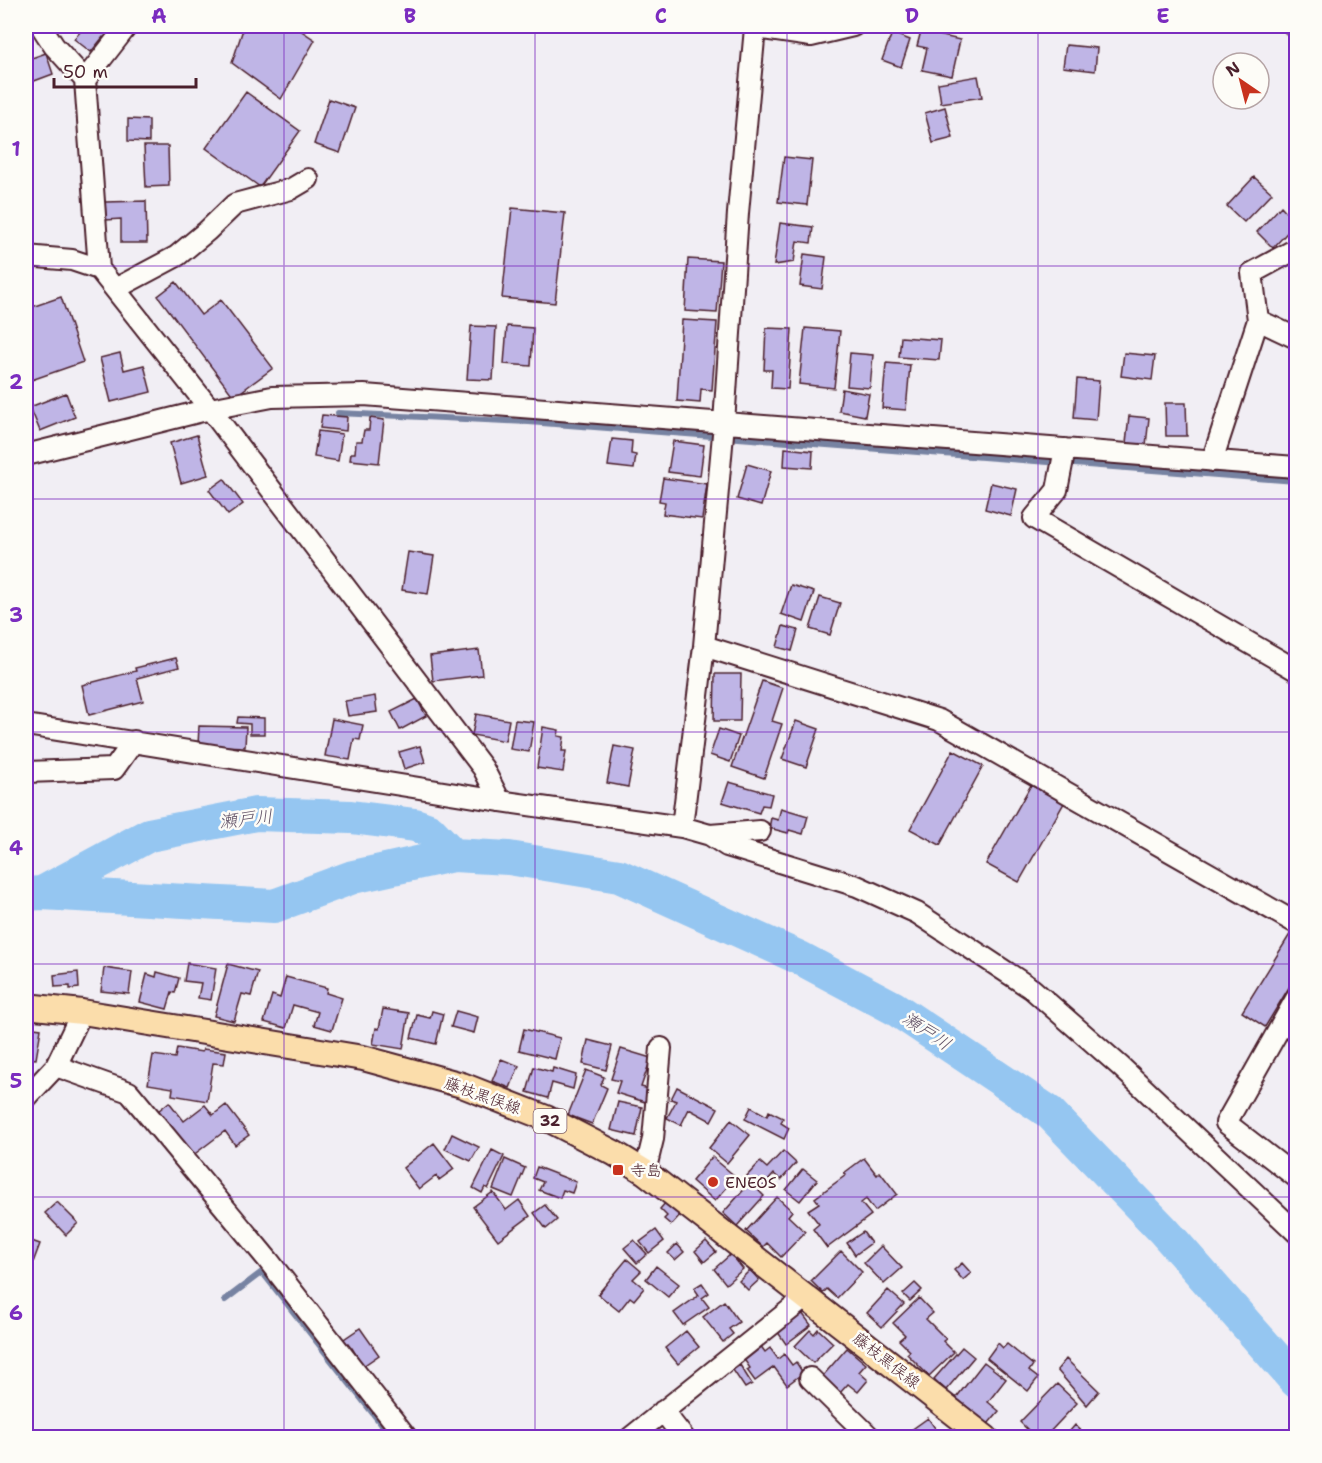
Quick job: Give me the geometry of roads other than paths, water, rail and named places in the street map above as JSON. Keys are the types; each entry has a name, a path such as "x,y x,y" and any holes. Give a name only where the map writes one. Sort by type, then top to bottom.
{"main road":[{"name":"藤枝黒俣線","path":"26,1006 82,1012 363,1058 462,1085 546,1118 614,1153 645,1172 986,1437"}],"street":[{"path":"41,26 54,46 85,80 99,269"},
{"path":"85,80 127,26"},
{"path":"682,827 704,646 724,423 753,27 811,36 843,27"},
{"path":"116,289 177,256 235,204 291,189 308,179"},
{"path":"1212,461 1258,320 1252,273 1296,249"},
{"path":"26,256 72,260 99,269 210,409 483,768 500,801"},
{"path":"1258,320 1296,338"},
{"path":"26,455 210,409 272,397 364,395 1296,467"},
{"path":"1065,449 1057,490 1034,518 1296,670"},
{"path":"704,646 939,720 1296,923"},
{"path":"26,725 500,801 682,827 710,835 727,846 857,886 917,913 1032,989 1120,1066 1296,1232"},
{"path":"26,772 114,769 134,741"},
{"path":"710,835 760,831"},
{"path":"1296,999 1226,1123 1296,1177"},
{"path":"26,1098 56,1066 82,1012"},
{"path":"645,1172 654,1139 662,1048"},
{"path":"56,1066 129,1092 268,1260 407,1437"},
{"path":"630,1437 806,1297"},
{"path":"810,1378 871,1437"},
{"path":"663,1411 684,1437"}],"waterway":[{"path":"338,413 529,422 1296,481"},
{"name":"瀬戸川","path":"42,893 149,835 256,814 351,817 415,825 429,830 453,855"},
{"name":"瀬戸川","path":"26,894 274,906 353,877 453,855 509,858 619,876 800,958 894,1008 1049,1112 1164,1231 1296,1381"},
{"path":"225,1300 262,1272 392,1438"}],"place":[{"name":"寺島","path":"618,1170"},
{"name":"ENEOS","path":"713,1182"}]}
